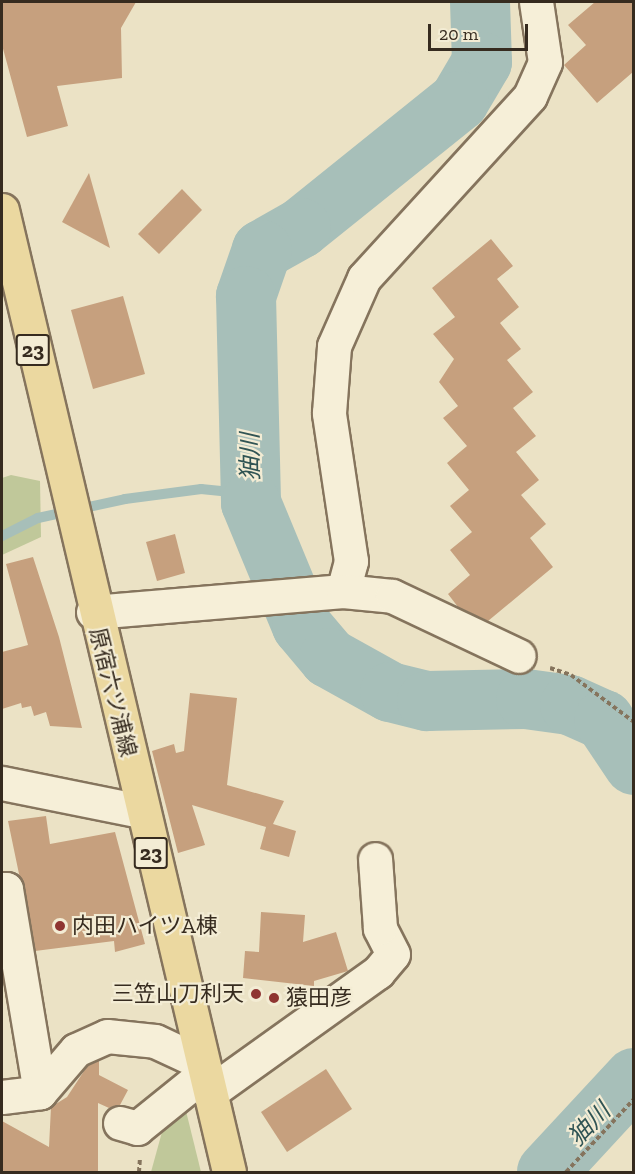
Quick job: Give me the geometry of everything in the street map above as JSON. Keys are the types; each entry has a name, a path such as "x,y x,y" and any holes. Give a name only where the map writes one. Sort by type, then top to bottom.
{"main road":[{"name":"原宿六ツ浦線","path":"2,210 93,612 204,1077 230,1173"}],"street":[{"path":"343,591 351,561 329,413 334,346 364,278 530,96 545,62 536,2"},
{"path":"93,612 204,605 343,591 392,596 519,656"},
{"path":"2,783 141,811"},
{"path":"120,1123 137,1128 204,1077 378,972 393,954 380,928 375,859"},
{"path":"2,889 6,889 39,1092"},
{"path":"2,1097 39,1092 76,1050 107,1036 155,1041 204,1077"}],"path":[{"path":"519,656 572,675 633,722"},
{"path":"566,1173 633,1099"}],"green space":[{"path":"11,475 40,481 41,537 2,555 2,478"},
{"path":"185,1107 201,1172 151,1172 162,1132"}],"building":[{"path":"2,2 136,2 121,28 122,78 57,86 68,126 27,137 2,45"},
{"path":"595,2 633,2 633,72 597,103 564,65 586,45 568,25"},
{"path":"89,173 110,248 62,222"},
{"path":"182,189 202,210 159,254 138,234"},
{"path":"491,239 513,266 497,279 519,307 500,323 521,349 507,360 533,392 513,408 536,436 516,452 539,480 521,495 546,524 530,538 553,567 488,621 458,607 448,594 470,575 450,550 472,532 450,506 469,490 447,463 467,446 443,418 458,406 439,382 454,359 433,334 455,317 432,288"},
{"path":"123,296 145,374 93,389 71,310"},
{"path":"175,534 185,573 157,581 146,542"},
{"path":"33,557 59,637 82,728 50,726 46,712 34,716 31,706 22,708 21,703 2,709 2,652 28,645 6,564"},
{"path":"190,693 237,698 227,785 284,801 273,824 296,831 289,857 260,849 266,827 192,805 205,845 178,853 152,751 174,744 176,753 184,751"},
{"path":"46,816 50,844 115,832 145,944 115,952 114,941 35,951 8,821"},
{"path":"261,912 305,915 303,942 336,932 348,971 314,981 314,986 243,978 245,951 259,952"},
{"path":"99,1060 99,1075 128,1090 120,1105 109,1108 98,1103 98,1173 2,1173 2,1121 49,1147 51,1107 67,1097 88,1065"},
{"path":"326,1069 352,1109 287,1152 261,1112"}],"waterway":[{"name":"㹨川","path":"480,2 482,62 459,101 301,228 262,250 246,296 251,503 302,626 329,658 390,692 427,701 526,699 570,705 604,720 634,765"},
{"path":"2,536 38,518 125,499 201,489 251,494"},
{"name":"㹨川","path":"547,1172 634,1078"}],"place":[{"name":"内田ハイツA棟","path":"60,926"},
{"name":"三笠山刀利天","path":"256,994"},
{"name":"猿田彦","path":"274,998"}]}
